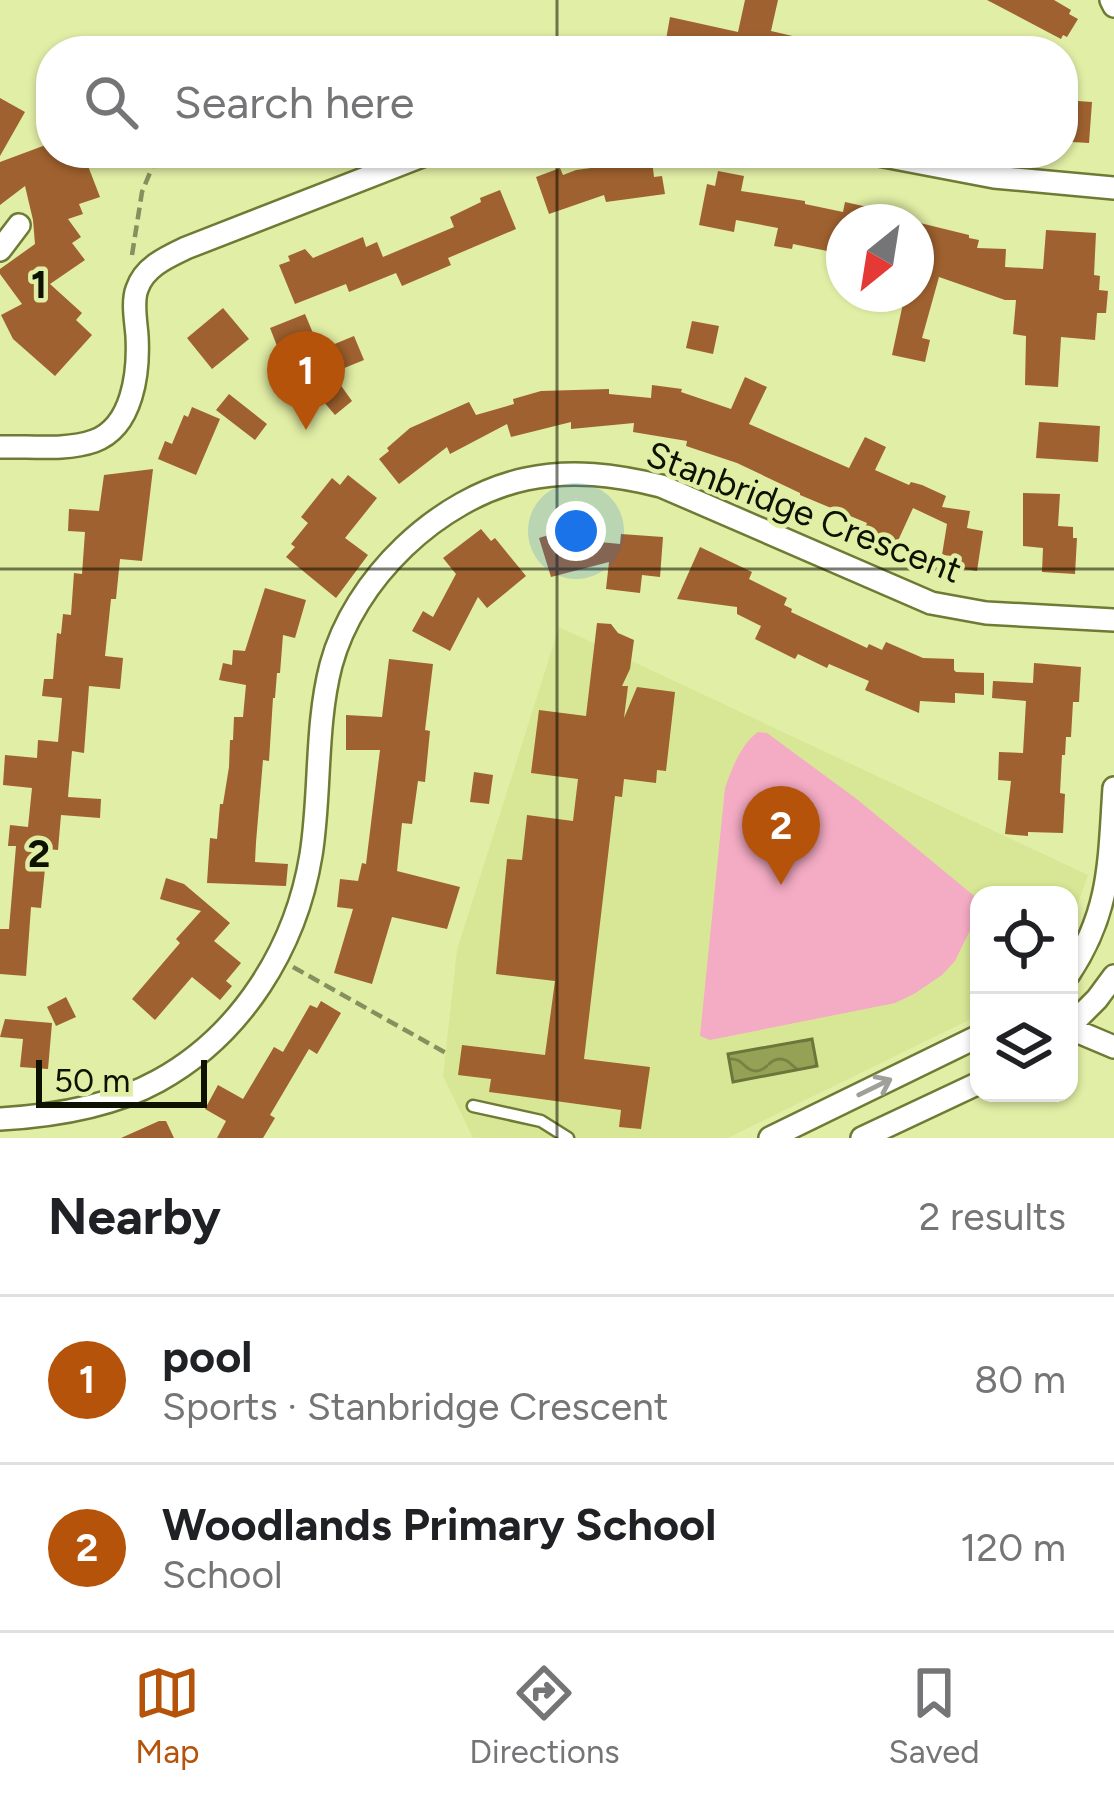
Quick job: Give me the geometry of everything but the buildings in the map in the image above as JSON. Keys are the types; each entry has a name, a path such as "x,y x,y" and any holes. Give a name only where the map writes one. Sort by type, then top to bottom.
{"street":[{"path":"0,447 79,446 116,428 128,406 138,352 136,290 162,260 391,168"},
{"path":"947,168 1114,188"},
{"path":"0,250 20,225"},
{"name":"Stanbridge Crescent","path":"0,1119 73,1110 134,1092 191,1059 232,1023 278,958 304,892 332,664 355,607 409,543 466,502 502,485 556,475 617,475 661,486 931,603 986,613 1114,620"},
{"path":"1078,960 1100,914 1114,788"},
{"path":"1078,1019 1114,976"},
{"path":"1078,1032 1114,1047"},
{"path":"770,1138 970,1040"},
{"path":"862,1138 970,1087"}],"lane":[{"path":"473,1106 541,1121 568,1138"}],"path":[{"path":"136,290 132,245 152,168"},
{"path":"278,958 446,1053"}],"shaded area":[{"path":"559,627 1088,875 1078,903 1078,886 970,886 970,1019 728,1138 473,1138 443,1076 457,950"},
{"path":"767,733 970,893 970,930 942,975 895,1003 710,1040 700,1036 725,788 752,737"}],"water":[{"path":"812,1039 817,1066 733,1082 728,1054"}],"place":[{"name":"pool","path":"306,430"},
{"name":"Woodlands Primary School","path":"781,885"}]}
